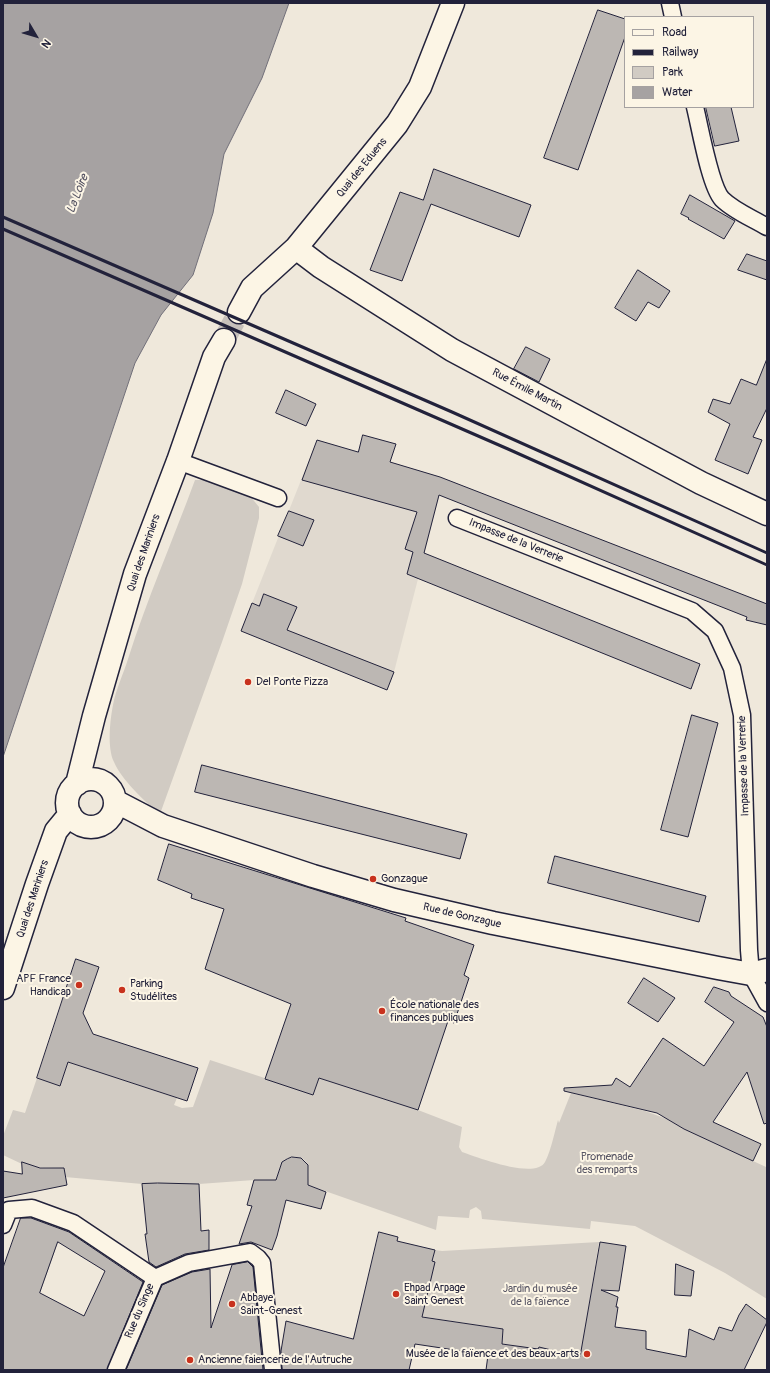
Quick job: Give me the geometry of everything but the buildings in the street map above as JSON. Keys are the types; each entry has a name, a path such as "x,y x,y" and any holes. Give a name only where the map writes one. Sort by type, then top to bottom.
{"street":[{"name":"Quai des Eduens","path":"239,312 252,288 296,248 397,124 420,87 452,3"},
{"path":"670,3 673,16"},
{"path":"695,108 714,184 722,198 738,210 767,227"},
{"name":"Rue Émile Martin","path":"296,248 321,267 452,350 702,483 767,514"},
{"name":"Quai des Mariniers","path":"84,782 84,752 135,574 219,349"},
{"path":"178,461 278,498"},
{"name":"Impasse de la Verrerie","path":"456,518 692,612 715,631 732,668 742,715 749,950 759,972"},
{"path":"99,780 110,788 114,794 112,810 103,824 89,827 82,825 75,821 70,814 68,807 69,794 84,782 99,780"},
{"name":"Rue de Gonzague","path":"112,810 313,876 394,900 500,925 759,972"},
{"name":"Quai des Mariniers","path":"3,988 56,831 70,814"},
{"path":"759,972 767,1003"},
{"path":"3,1226 9,1210 32,1208 73,1223 155,1278"},
{"name":"Rue du Singe","path":"116,1370 155,1278 189,1263 250,1252 262,1263 273,1370"}],"shaded area":[{"path":"317,440 444,478 394,672 387,690 241,631"}],"green space":[{"path":"195,480 206,480 250,496 259,507 259,518 242,584 160,814 134,790 117,769 110,749 111,718 116,693 135,637"},
{"name":"Promenade des remparts","path":"210,1060 313,1094 319,1078 418,1110 462,1127 459,1147 462,1152 505,1166 518,1168 530,1169 539,1167 545,1162 551,1148 558,1120 559,1123 571,1093 645,1111 667,1119 684,1129 766,1167 767,1299 725,1273 635,1226 591,1221 590,1229 482,1219 481,1211 476,1207 470,1210 469,1218 438,1216 436,1230 308,1185 308,1166 304,1160 297,1157 286,1159 283,1162 277,1180 199,1184 142,1184 65,1177 64,1168 37,1167 22,1164 3,1155 3,1136 13,1110 25,1113 37,1078 60,1086 68,1062 177,1098 174,1105 182,1108 193,1107"},
{"name":"Jardin du musée de la faïence","path":"599,1242 580,1361 539,1347 538,1354 513,1345 502,1344 503,1329 419,1316 435,1250 442,1251"}],"water":[{"name":"La Loire","path":"3,3 289,3 262,78 224,154 213,213 193,275 161,315 135,363 3,757"}],"tunnel":[{"path":"224,340 239,312"}],"railway":[{"path":"3,217 452,412 767,553"},
{"path":"3,229 508,449 767,565"}],"place":[{"name":"Del Ponte Pizza","path":"248,682"},
{"name":"Gonzague","path":"373,879"},
{"name":"APF France Handicap","path":"79,985"},
{"name":"Parking Studélites","path":"122,990"},
{"name":"École nationale des finances publiques","path":"382,1011"},
{"name":"Ehpad Arpage Saint Genest","path":"396,1294"},
{"name":"Abbaye Saint-Genest","path":"232,1304"},
{"name":"Musée de la faïence et des beaux-arts","path":"587,1354"},
{"name":"Ancienne faiencerie de l'Autruche","path":"190,1360"}]}
